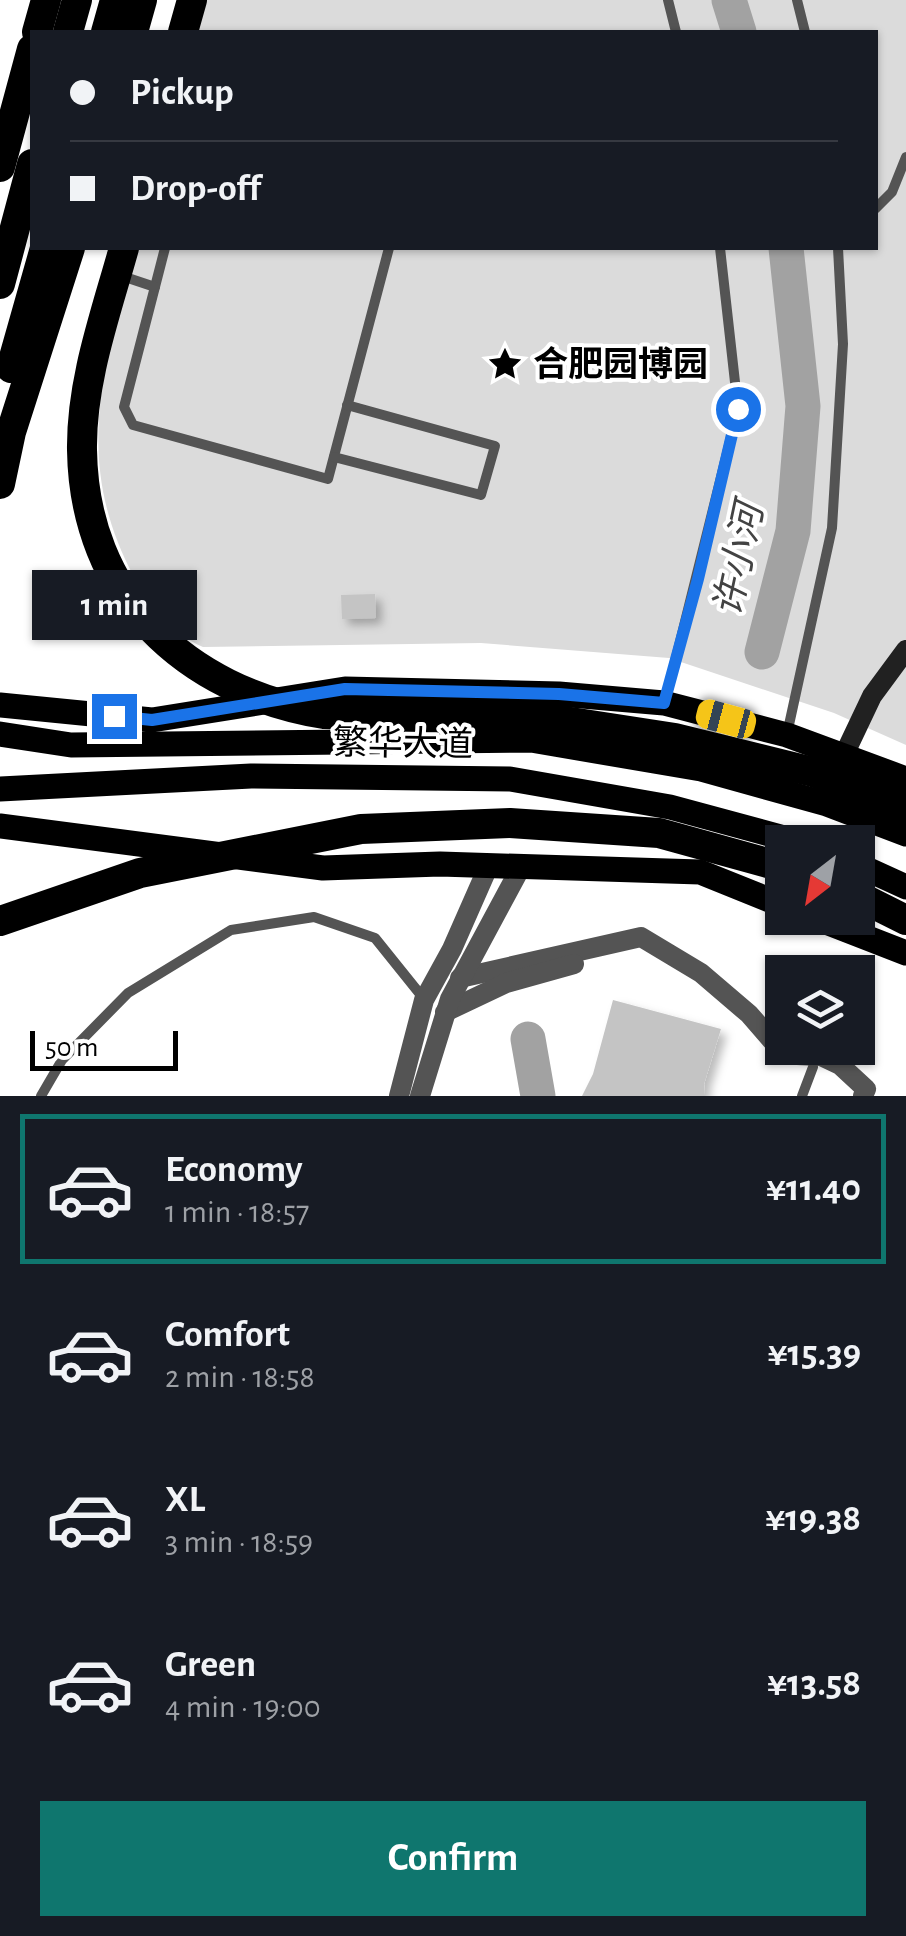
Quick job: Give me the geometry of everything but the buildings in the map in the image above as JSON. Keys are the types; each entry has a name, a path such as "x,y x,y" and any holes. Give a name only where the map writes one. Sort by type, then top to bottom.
{"highway":[{"path":"38,30 46,0"},
{"path":"69,30 77,0"},
{"path":"107,30 116,0"},
{"path":"134,30 142,0"},
{"path":"0,166 30,56"},
{"path":"0,284 30,172"},
{"path":"0,409 44,250"},
{"path":"0,484 11,432 69,250"},
{"path":"120,261 88,380 82,451 91,520 118,585 150,628 189,662 225,683 298,710 558,720 675,738 813,772 906,808"},
{"path":"0,922 140,873 361,829 510,824 659,833 765,863"},
{"path":"875,904 906,920"}],"main road":[{"path":"0,705 152,720 345,689 559,694 664,703 786,735 906,779"},
{"name":"繁华大道","path":"0,734 71,745 531,740 700,770 826,804 906,834"},
{"name":"繁华大道","path":"0,790 251,776 510,779 670,807 765,833"},
{"path":"0,826 323,868 440,864 700,872 765,897"},
{"path":"875,873 906,887"},
{"path":"860,935 906,953"}],"street":[{"path":"844,754 872,696 906,650"},
{"path":"399,1096 424,1000 452,950 489,866"},
{"path":"420,1096 445,1012 521,866"},
{"path":"460,978 641,937 701,973 749,1014 776,1044 797,1055 822,1056 840,1065 866,1089 864,1096"},
{"path":"445,1012 506,983 637,951 663,962 711,996 771,1055 828,1072 852,1091 850,1096"}],"lane":[{"path":"668,0 676,30"},
{"path":"797,0 804,30"},
{"path":"878,205 892,192 906,158"},
{"path":"164,250 124,407 133,425 328,479 388,250"},
{"path":"664,703 738,409 720,250"},
{"path":"786,735 832,528 843,344 838,250"},
{"path":"120,261 155,287"},
{"path":"334,457 481,495 496,446 347,405"},
{"path":"41,1096 62,1060 128,993 230,930 314,917 375,938 424,1000"},
{"path":"802,1096 813,1067"}],"shaded area":[{"name":"合肥园博园","path":"200,0 906,0 906,745 834,713 669,658 481,643 203,647 163,618 134,577 103,493 99,453 104,374 133,250 878,250 878,30 192,30"}],"waterway":[{"name":"许小河","path":"729,0 738,30"},
{"name":"许小河","path":"762,652 793,531 803,406 786,250"},
{"name":"许小河","path":"528,1039 538,1096"}],"place":[{"name":"合肥园博园","path":"505,364"}],"route":[{"path":"114,716 152,720 345,689 559,694 664,703 738,409"}]}
